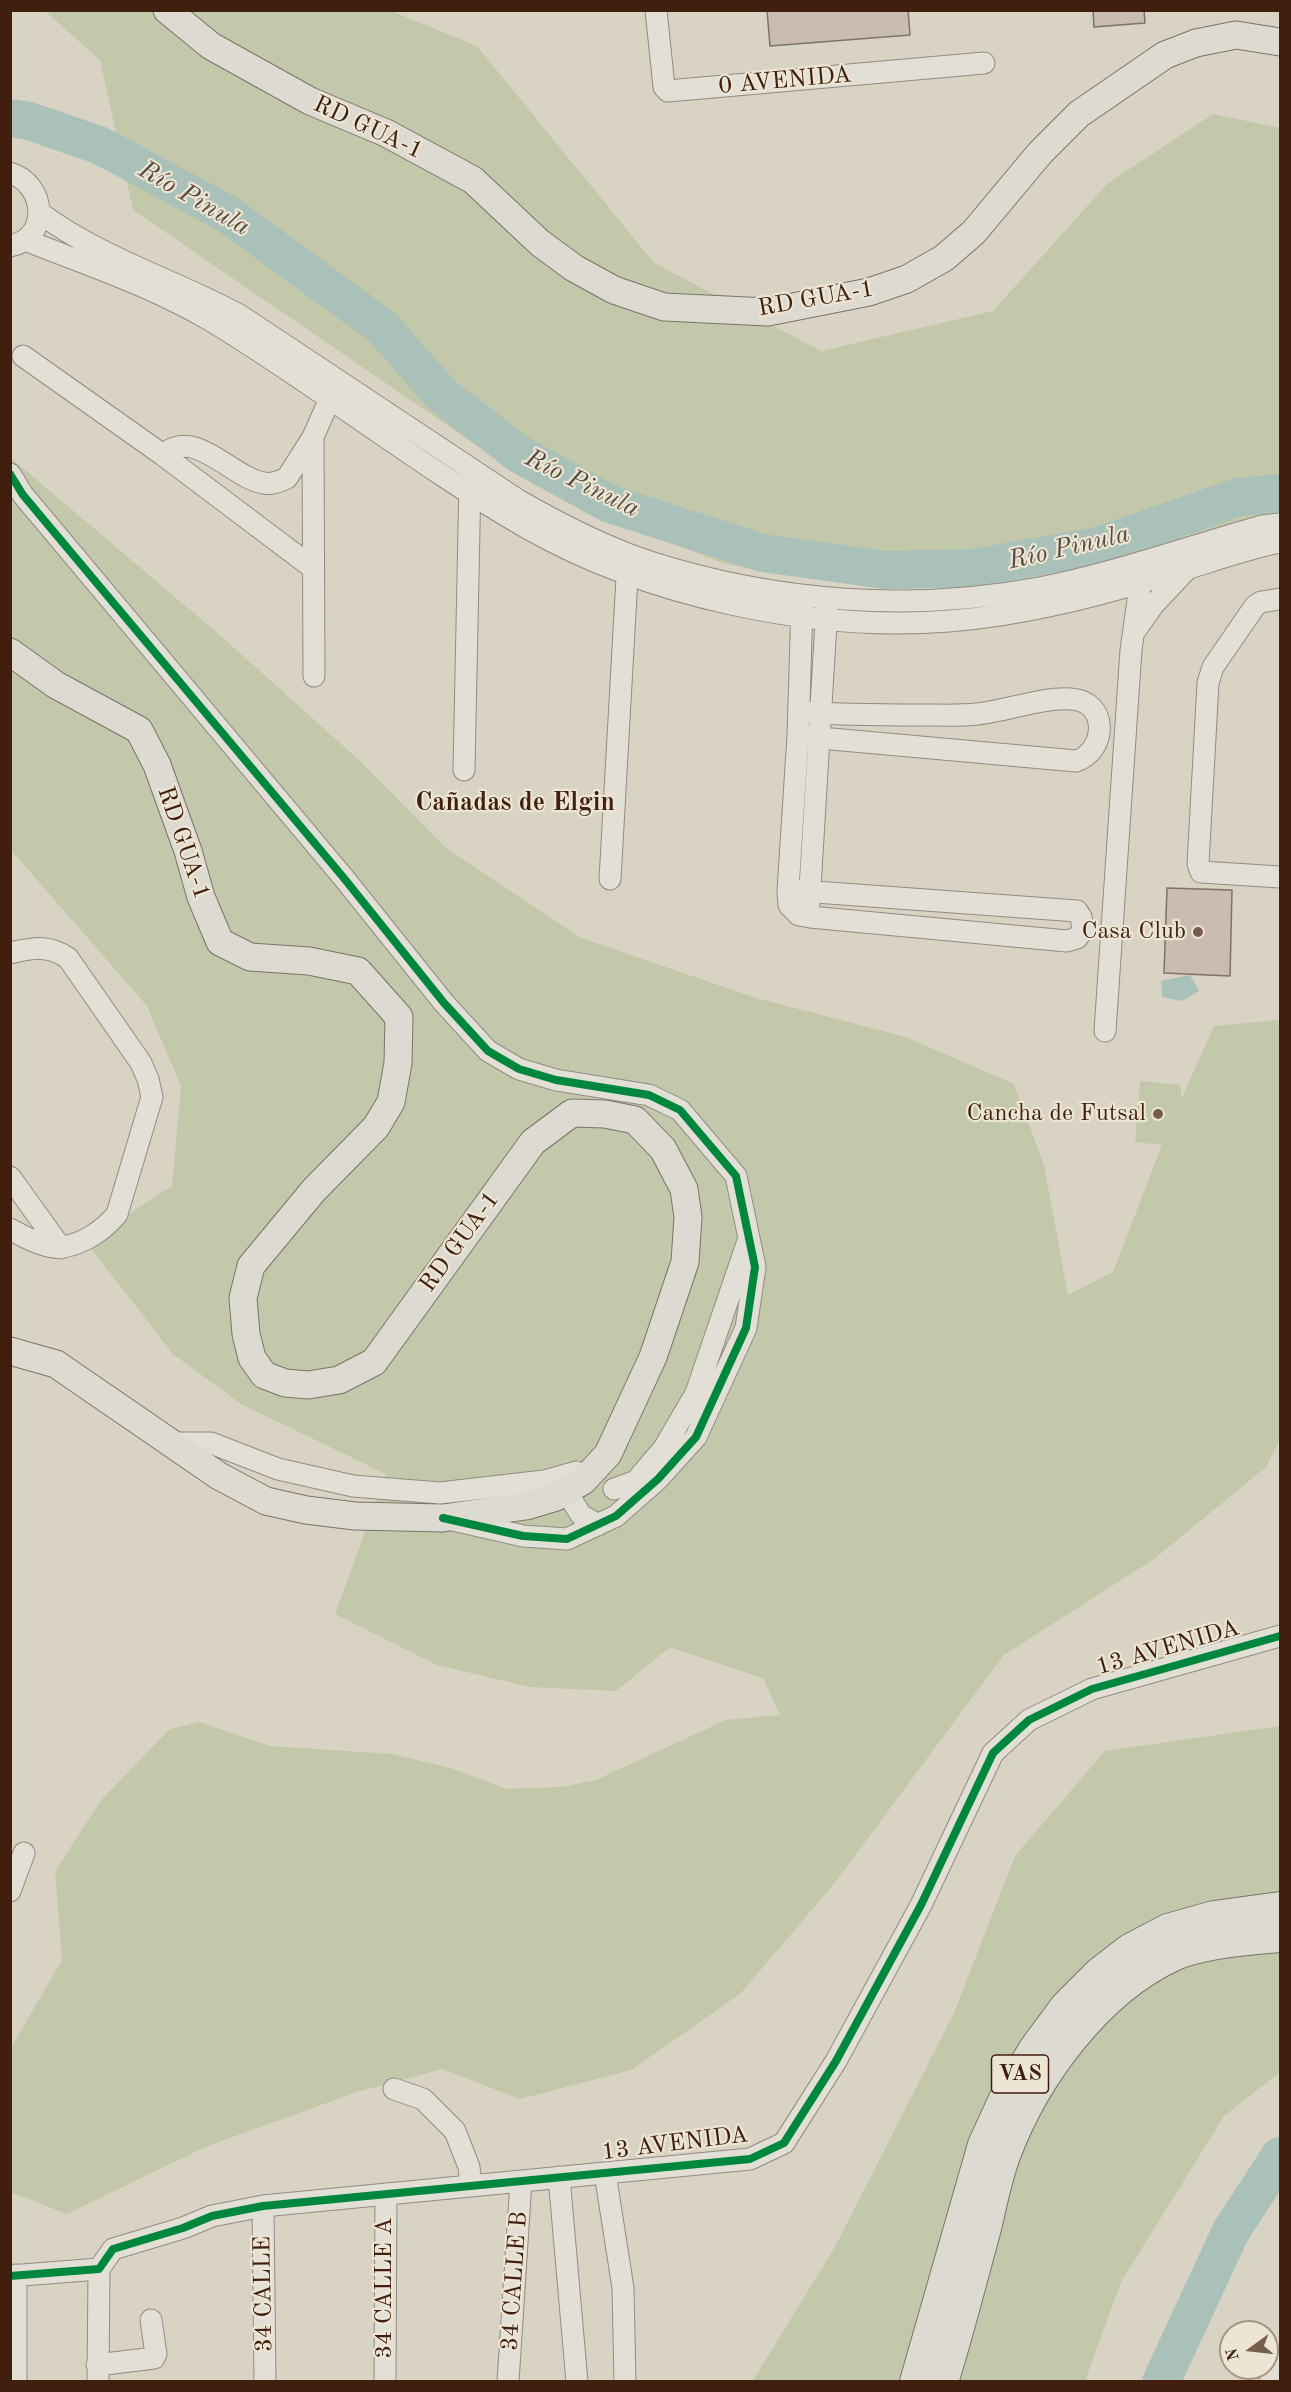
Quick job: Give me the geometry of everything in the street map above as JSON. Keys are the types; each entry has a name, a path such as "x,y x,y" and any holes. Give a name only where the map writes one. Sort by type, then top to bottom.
{"highway":[{"name":"VAS","path":"916,2382 984,2145 1006,2097 1035,2049 1066,2007 1099,1974 1131,1950 1168,1930 1214,1917 1281,1908"},
{"name":"VAS","path":"942,2382 1004,2153 1052,2065 1081,2026 1113,1996 1174,1954 1219,1944 1281,1936"}],"main road":[{"name":"RD GUA-1","path":"167,10 211,46 310,101 386,133 473,180 540,243 574,268 614,290 664,307 768,312 869,292 907,279 944,258 974,232 1040,153 1079,114 1123,81 1165,55 1196,43 1236,35 1281,42"},
{"name":"RD GUA-1","path":"10,652 56,685 139,730 157,765 188,851 201,897 220,942 249,957 309,962 358,971 399,1017 398,1063 391,1102 376,1126 314,1190 251,1266 243,1298 246,1334 252,1358 264,1374 285,1383 308,1384 339,1380 374,1362 532,1142 572,1113 605,1114 635,1120 663,1149 684,1188 688,1217 685,1262 653,1357 608,1454 583,1481 571,1482 526,1506 442,1518 355,1516 306,1510 266,1501 219,1476 56,1364 10,1351"}],"street":[{"name":"0 AVENIDA","path":"656,10 664,87 668,91 984,63"},
{"path":"10,173 30,184 40,202 38,224 18,243 135,284 192,311 334,388 627,563 710,598 802,618 827,609 994,595 1041,587 1262,526 1281,524"},
{"path":"40,213 78,239 202,295 241,316 468,492 553,542 627,563 802,595 827,609 908,622 998,616 1047,608 1281,542"},
{"path":"23,356 163,454 313,568"},
{"path":"163,454 173,446 184,444 209,454 247,477 266,484 287,478 314,437 334,388"},
{"path":"314,437 314,676"},
{"path":"464,770 468,492 472,470"},
{"path":"10,474 23,495 335,868 444,1003 488,1051 519,1069 556,1080 649,1095 680,1110 736,1176 755,1267 746,1328 696,1437 658,1479 616,1516 567,1539 523,1536 442,1518"},
{"path":"1105,1031 1133,634 1144,559"},
{"path":"610,879 627,563"},
{"path":"1133,634 1160,597 1187,569"},
{"path":"802,595 799,712 808,737"},
{"path":"1281,599 1261,602 1255,606 1210,673 1198,864 1201,872 1281,877"},
{"path":"798,890 1077,911 1081,917 1083,930 1077,938 1067,941 799,915 789,905 798,890 808,737 820,713 827,609"},
{"path":"799,712 974,715 1072,699 1089,703 1096,710 1099,723 1094,750 1086,758 1076,761 808,737"},
{"path":"10,953 39,947 59,952 68,958 141,1063 152,1097 117,1214 104,1229 61,1248 26,1239 10,1229"},
{"path":"10,1177 61,1248"},
{"path":"614,1489 636,1481 664,1448 696,1393 750,1238"},
{"path":"171,1443 210,1443 278,1469 353,1486 440,1493 544,1481 571,1482 581,1515 598,1525"},
{"name":"13 AVENIDA","path":"99,2269 114,2248 183,2228 212,2216 263,2206 750,2159 784,2143 836,2061 921,1905 993,1753 1029,1720 1092,1689 1281,1636"},
{"path":"10,1891 24,1853"},
{"path":"393,2089 423,2099 455,2131 469,2167 471,2186"},
{"path":"605,2173 623,2288 625,2382"},
{"path":"559,2177 577,2382"},
{"name":"34 CALLE B","path":"508,2382 521,2181"},
{"name":"34 CALLE A","path":"385,2382 386,2194"},
{"name":"34 CALLE","path":"263,2206 265,2382"},
{"path":"16,2382 13,2276 99,2269 98,2373 154,2358 156,2354 151,2319"},
{"path":"1270,2382 1281,2357"}],"shaded area":[{"path":"45,11 391,11 477,46 654,263 821,351 993,311 1107,184 1213,114 1280,128 1280,524 1223,530 1092,563 908,589 724,564 536,486 133,210 100,60"},
{"path":"11,458 222,637 360,761 445,847 581,938 756,998 906,1037 1014,1084 1044,1165 1068,1295 1113,1272 1162,1145 1135,1142 1140,1081 1181,1085 1181,1100 1214,1026 1280,1020 1280,1439 1266,1467 1154,1559 1004,1655 833,1885 741,1993 631,2070 520,2099 442,2069 357,2092 205,2147 67,2214 11,2192 11,2048 62,1960 55,1871 102,1799 170,1729 200,1722 270,1746 392,1754 454,1769 506,1789 562,1787 596,1780 726,1720 780,1715 763,1678 670,1647 616,1691 530,1687 437,1665 335,1614 386,1474 241,1404 173,1354 86,1242 172,1186 181,1086 147,1006 11,850"},
{"path":"1190,975 1199,991 1182,1001 1162,997 1161,981"},
{"path":"1280,1726 1280,2072 1224,2116 1121,2282 1085,2381 752,2382 835,2247 954,2013 1015,1856 1105,1751"}],"building":[{"path":"767,10 908,10 910,35 770,46"},
{"path":"1093,10 1144,10 1145,23 1094,27"},
{"name":"Casa Club","path":"1167,888 1232,890 1230,976 1164,973"}],"waterway":[{"name":"Río Pinula","path":"10,118 29,121 99,145 226,213 382,327 442,395 519,454 610,504 762,553 885,570 974,568 1098,546 1239,497 1280,493"},
{"path":"1161,2382 1231,2231 1280,2156"}],"cycle path":[{"path":"10,474 23,495 343,877 444,1003 488,1051 519,1069 556,1080 649,1095 680,1110 736,1176 755,1267 746,1328 696,1437 658,1479 616,1516 567,1539 523,1536 443,1518"},
{"path":"10,2276 99,2269 113,2249 183,2228 212,2216 263,2206 750,2159 784,2143 836,2061 921,1905 993,1753 1029,1720 1092,1689 1280,1636"}],"place":[{"name":"Casa Club","path":"1198,932"},
{"name":"Cancha de Futsal","path":"1158,1114"}],"district":[{"name":"Cañadas de Elgin","path":"515,803"}]}
